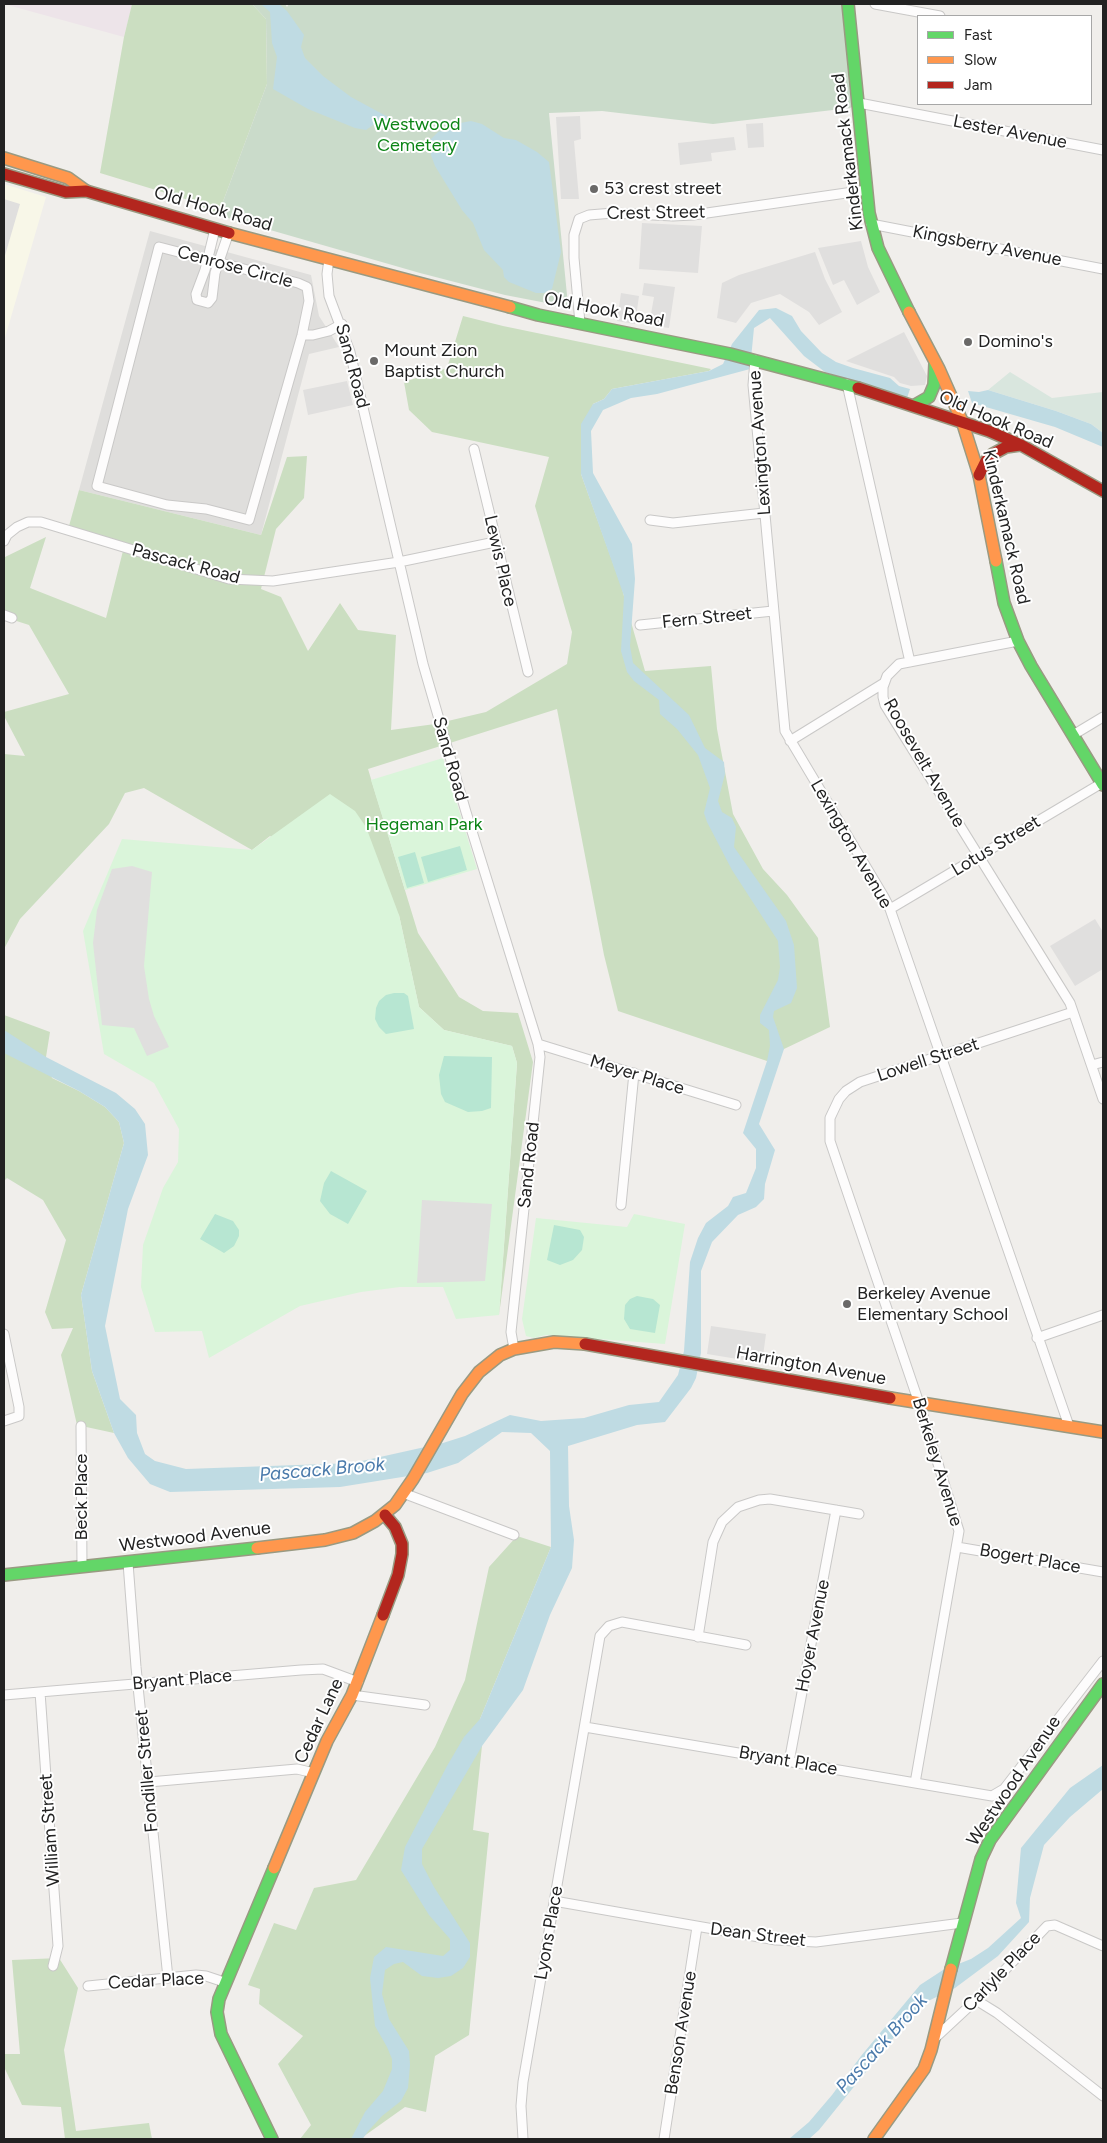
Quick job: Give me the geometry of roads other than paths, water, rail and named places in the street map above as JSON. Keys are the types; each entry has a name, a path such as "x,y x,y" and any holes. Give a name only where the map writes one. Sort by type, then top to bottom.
{"street":[{"name":"Kinderkamack Road","path":"848,4 871,224 885,267 935,360 962,421 979,475 1000,586 1018,641 1031,666 1103,784"},
{"path":"875,4 935,15"},
{"name":"Lester Avenue","path":"859,103 1103,150"},
{"name":"Old Hook Road","path":"4,158 68,178 86,191"},
{"name":"Old Hook Road","path":"4,174 66,192 86,191 215,229 538,315 725,353 847,384 962,421 1021,445 1103,491"},
{"name":"Crest Street","path":"580,323 574,258 576,226 579,219 589,215 613,212 673,216 694,215 867,190"},
{"name":"Kingsberry Avenue","path":"871,224 1103,269"},
{"path":"215,229 208,260 196,294 197,300 208,303 212,298 215,273 229,232"},
{"name":"Cenrose Circle","path":"159,247 218,262 298,283 307,287 309,301 302,335 249,520 206,508 167,505 97,486 159,247"},
{"name":"Sand Road","path":"330,259 327,274 329,296 342,324 350,352 432,698 538,1044 540,1057 511,1332 514,1349"},
{"path":"302,335 313,335 329,331 342,324"},
{"name":"Lexington Avenue","path":"755,360 753,385 783,720 790,741 890,909 1069,1426"},
{"path":"915,405 928,397 934,385 935,360"},
{"path":"847,384 910,662"},
{"path":"979,475 986,461 993,454 1006,446 1021,445"},
{"name":"Lewis Place","path":"474,449 528,672"},
{"path":"650,520 672,523 764,513"},
{"name":"Pascack Road","path":"4,541 7,534 17,527 28,522 41,522 205,572 229,578 273,582 399,562 496,542"},
{"name":"Fern Street","path":"640,625 773,612"},
{"name":"Roosevelt Avenue","path":"1018,641 899,664 892,669 884,683 883,697 885,705 1070,1003 1103,1100"},
{"path":"790,741 884,683"},
{"path":"1073,735 1103,717"},
{"name":"Lotus Street","path":"890,909 1103,784"},
{"name":"Lowell Street","path":"834,1151 829,1129 830,1118 836,1104 846,1091 860,1082 1073,1012"},
{"name":"Meyer Place","path":"538,1044 736,1105"},
{"path":"1092,1066 1103,1062"},
{"path":"621,1205 634,1073"},
{"name":"Berkeley Avenue","path":"834,1151 919,1403 959,1531 915,1783"},
{"path":"1037,1338 1103,1314"},
{"path":"4,1334 19,1407 19,1416 4,1421"},
{"name":"Harrington Avenue","path":"514,1349 535,1344 566,1342 919,1403 1103,1432"},
{"path":"385,1515 403,1493 462,1394 479,1372 500,1355 514,1349"},
{"name":"Beck Place","path":"82,1426 82,1567"},
{"path":"403,1493 514,1535"},
{"path":"698,1637 713,1542 717,1530 729,1515 748,1503 770,1499 859,1514"},
{"name":"Hoyer Avenue","path":"789,1762 836,1510"},
{"name":"Westwood Avenue","path":"4,1575 128,1563 342,1537 385,1515"},
{"name":"Cedar Lane","path":"272,2139 222,2034 218,2012 219,1999 224,1982 327,1741 358,1682 400,1565 402,1544 396,1527 385,1515"},
{"name":"Bogert Place","path":"957,1547 1103,1572"},
{"name":"Fondiller Street","path":"128,1563 138,1684 168,1978"},
{"name":"Lyons Place","path":"523,2139 521,2106 523,2082 600,1636 609,1626 622,1622 746,1645"},
{"name":"Bryant Place","path":"585,1727 992,1796 1004,1790 1103,1661"},
{"name":"Bryant Place","path":"4,1696 323,1669 358,1682"},
{"name":"Westwood Avenue","path":"874,2139 924,2069 934,2039 962,1924 981,1859 990,1840 1103,1684"},
{"name":"William Street","path":"40,1692 58,1946 53,1966"},
{"path":"352,1695 425,1706"},
{"path":"149,1782 297,1769 314,1773"},
{"name":"Dean Street","path":"554,1901 776,1940 816,1942 962,1924"},
{"name":"Carlyle Place","path":"934,2039 976,2000 1046,1926 1055,1925 1103,1946"},
{"name":"Benson Avenue","path":"664,2139 698,1927"},
{"name":"Cedar Place","path":"88,1986 201,1976 224,1982"},
{"path":"976,2000 997,2013 1103,2096"}],"water":[{"path":"261,4 279,4 287,11 304,35 301,47 305,58 323,76 351,97 388,117 385,123 378,126 373,125 366,130 355,128 308,109 273,89 277,57 272,43 270,12"},
{"path":"471,121 482,124 504,138 516,140 537,152 549,162 561,252 552,289 544,293 536,293 509,282 504,277 503,270 484,250 473,223 462,210 435,166 429,141 438,132 455,124"},
{"path":"776,308 792,316 801,331 822,353 836,362 890,378 899,386 910,389 907,398 825,372 804,356 770,318 754,328 750,369 657,394 631,398 603,410 591,431 593,473 632,544 635,579 630,646 633,663 689,715 705,748 724,762 725,774 718,801 722,812 732,818 736,827 734,847 786,921 794,945 797,988 791,1003 774,1011 773,1017 784,1049 759,1124 775,1150 765,1184 764,1199 756,1207 738,1215 712,1242 701,1271 701,1353 696,1378 691,1388 665,1422 637,1425 568,1446 569,1506 574,1540 572,1568 550,1615 523,1690 482,1746 422,1849 422,1864 434,1887 470,1943 470,1957 463,1968 451,1976 438,1978 422,1976 403,1962 394,1964 385,1970 382,1994 389,2019 409,2051 408,2088 401,2101 382,2116 361,2139 351,2139 365,2112 383,2091 392,2069 392,2059 375,2026 370,1978 374,1957 386,1947 443,1956 450,1950 450,1939 429,1915 401,1870 405,1847 447,1766 464,1737 480,1719 551,1547 550,1451 531,1433 502,1432 458,1463 427,1473 340,1487 170,1492 150,1484 128,1458 114,1433 92,1371 81,1295 124,1143 119,1122 105,1107 79,1091 4,1053 4,1030 46,1057 116,1093 135,1109 145,1124 148,1155 128,1209 105,1326 120,1399 136,1415 137,1433 145,1454 155,1461 186,1469 353,1463 443,1443 465,1436 510,1415 541,1421 584,1418 629,1405 659,1402 678,1375 684,1351 690,1262 698,1238 706,1223 728,1206 733,1197 746,1193 756,1168 756,1149 743,1133 767,1061 770,1046 769,1030 760,1023 760,1015 778,980 780,967 778,941 732,870 707,822 704,813 710,788 698,755 677,729 660,714 659,700 634,681 627,672 621,651 624,596 581,474 581,424 593,404 604,399 612,389 709,371 723,364 732,344 759,310"},
{"path":"988,390 1091,424 1103,433 1103,447 1055,427 972,403 968,391 979,392"},
{"name":"Pascack Brook","path":"1103,1765 1103,1789 1070,1817 1044,1845 1030,1898 1029,1922 998,1956 955,1988 920,2005 819,2130 809,2139 789,2139 809,2122 832,2095 861,2056 920,1985 943,1970 971,1959 988,1948 1021,1918 1016,1903 1021,1848 1070,1788"}],"waterway":[{"name":"Pascack Brook","path":"361,2139 366,2132"}],"place":[{"name":"53 crest street","path":"594,189"},
{"name":"Domino's","path":"968,342"},
{"name":"Mount Zion Baptist Church","path":"374,361"},
{"name":"Berkeley Avenue Elementary School","path":"847,1304"}],"park label":[{"name":"Westwood Cemetery","path":"417,135"},
{"name":"Hegeman Park","path":"424,825"}]}
